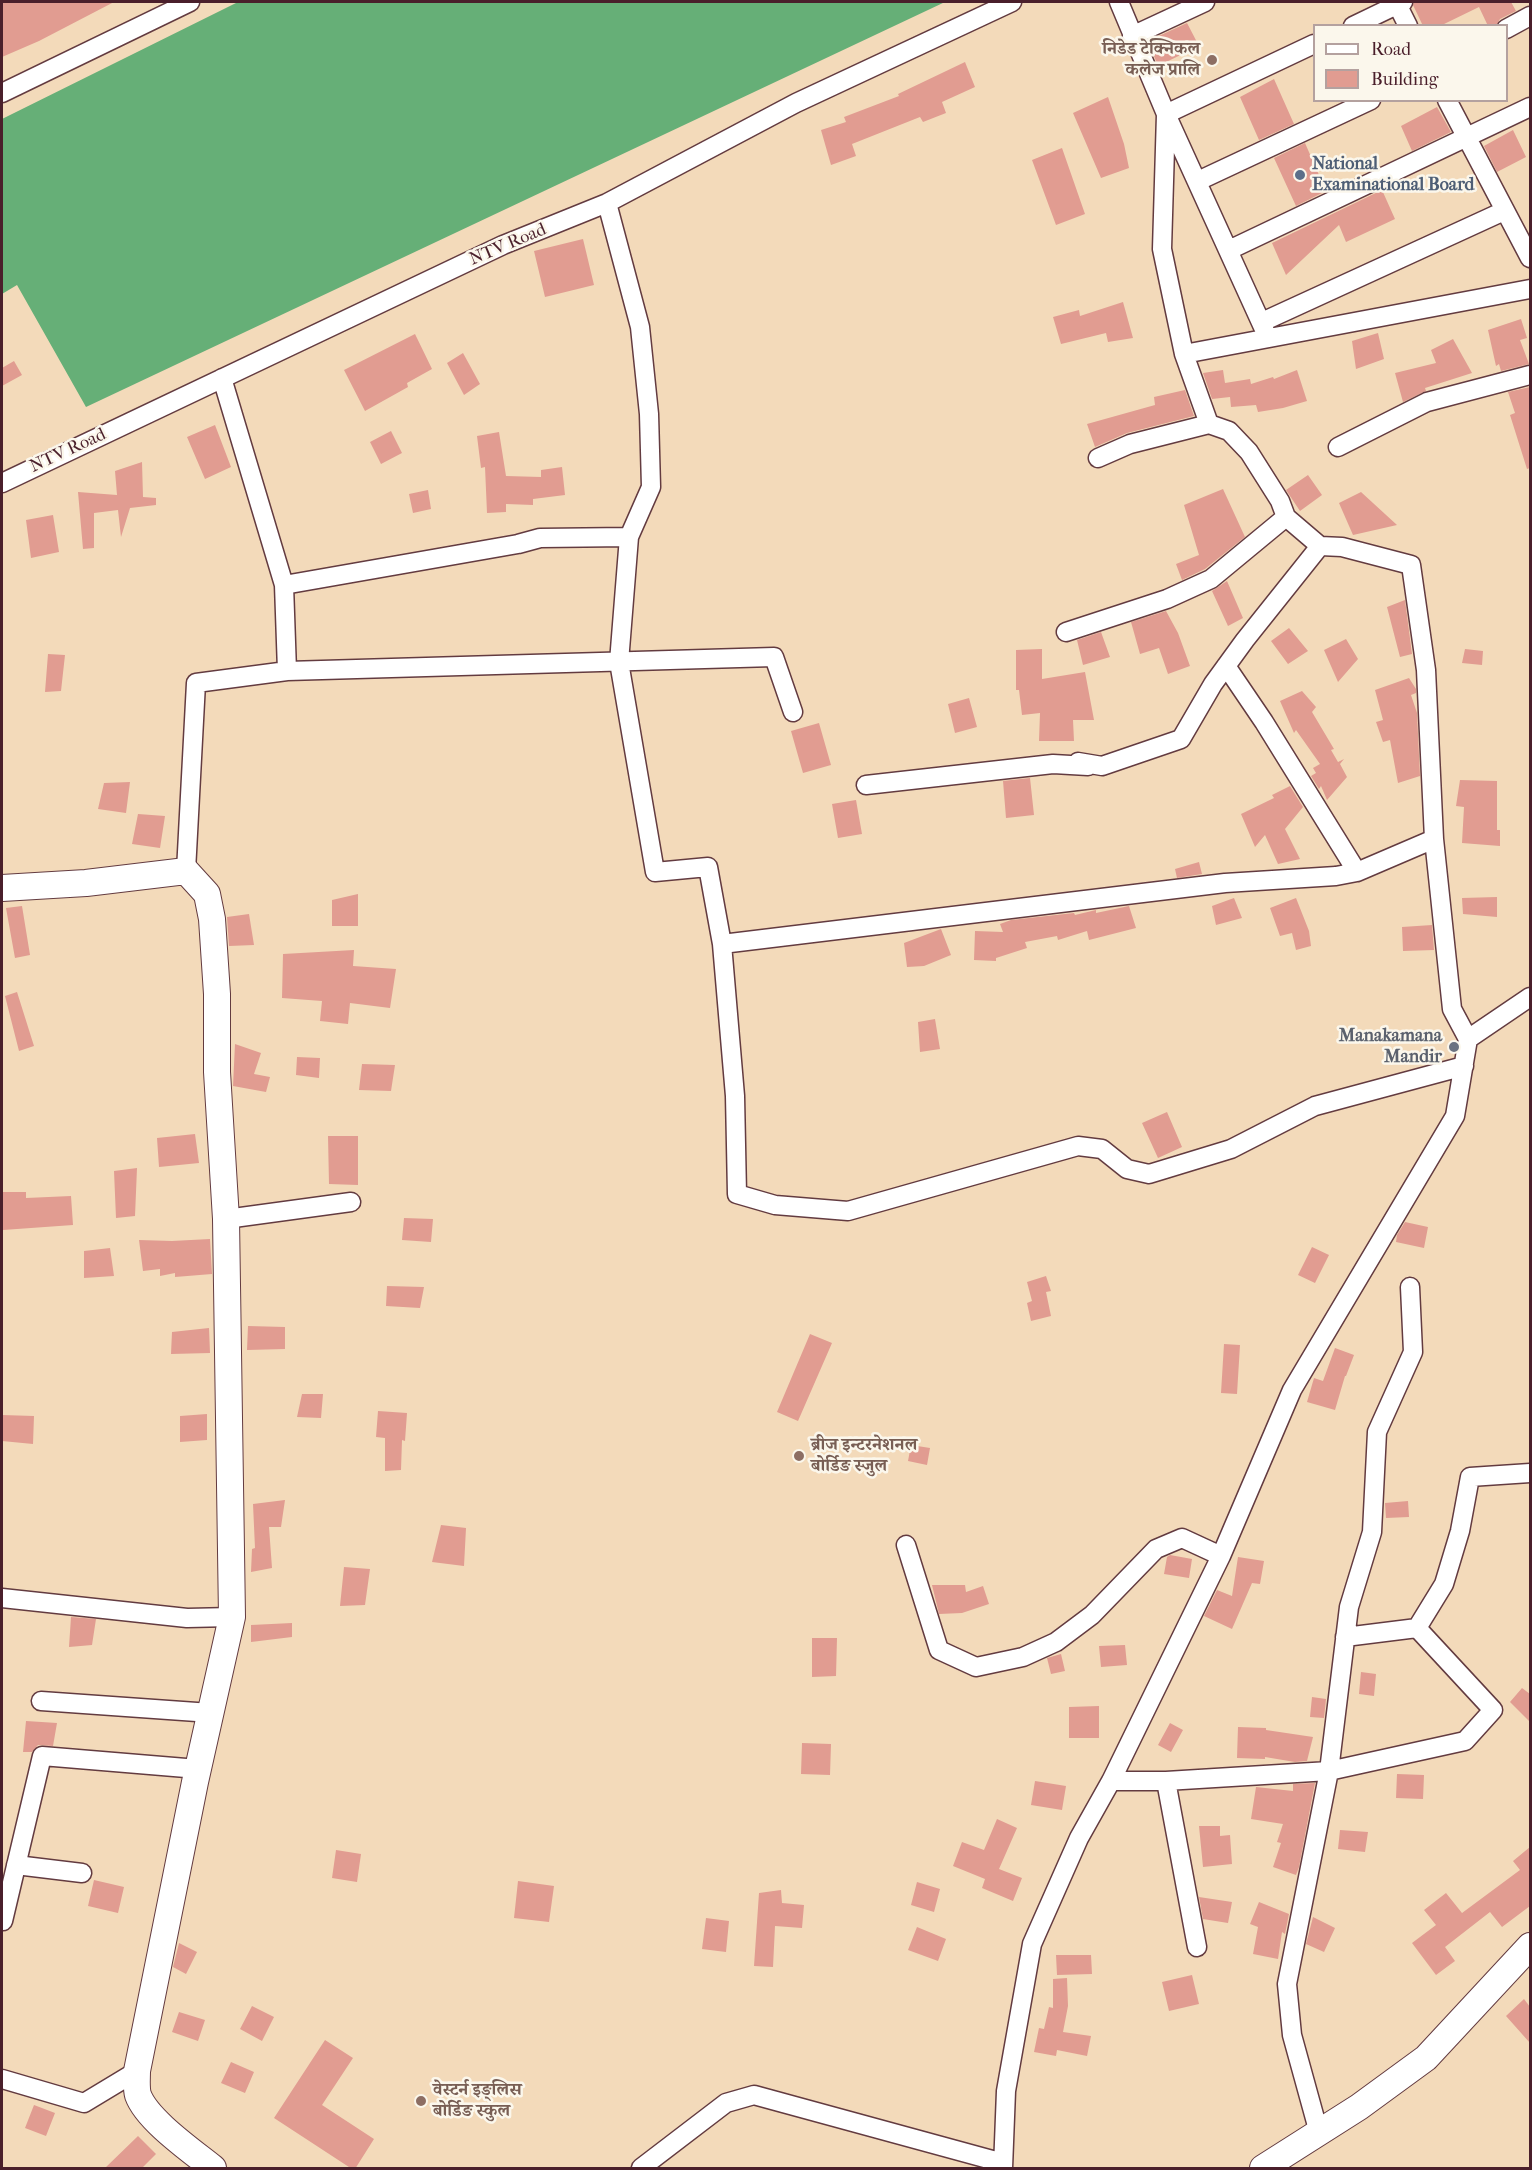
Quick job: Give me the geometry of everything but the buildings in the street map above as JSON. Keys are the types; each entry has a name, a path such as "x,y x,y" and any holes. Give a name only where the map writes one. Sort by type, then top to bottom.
{"street":[{"path":"2,93 190,2"},
{"name":"NTV Road","path":"2,483 503,245 607,203 796,103 1012,2"},
{"path":"1119,2 1166,114 1265,330"},
{"path":"1132,36 1205,2"},
{"path":"1357,24 1399,3 1407,24"},
{"path":"1508,28 1530,16"},
{"path":"1166,114 1313,44"},
{"path":"1198,181 1367,102"},
{"path":"1448,102 1530,258"},
{"path":"1229,250 1530,107"},
{"path":"1166,114 1162,249 1184,354 1209,424"},
{"path":"607,203 640,327 649,414 651,487 629,537 619,662 655,873 708,867 722,944 735,1096 737,1194 775,1205 848,1211 1078,1146 1102,1149 1127,1169 1149,1174 1231,1149 1315,1106 1464,1066"},
{"path":"1265,330 1504,211"},
{"path":"1184,354 1265,330 1530,289"},
{"path":"1338,447 1427,402 1530,375"},
{"path":"222,378 284,585 287,671"},
{"path":"641,2169 726,2103 754,2095 1003,2166 1006,2091 1032,1944 1079,1838 1111,1781 1221,1556 1292,1390 1455,1116 1468,1039 1452,1009 1434,839 1426,670 1411,565 1342,547 1320,546 1286,517 1280,501 1249,452 1229,431 1209,424 1130,444 1098,458"},
{"path":"1066,632 1167,599 1211,579 1286,517"},
{"path":"284,585 518,544 540,538 629,537"},
{"path":"866,785 1053,764 1102,766 1181,739 1213,684 1320,546"},
{"path":"199,2164 146,2109 138,2094 137,2072 198,1769 232,1617 226,1219 217,1072 217,994 212,919 207,894 186,871 196,682 287,671 774,657 793,712"},
{"path":"1226,666 1358,872"},
{"path":"1077,762 1102,766"},
{"path":"722,944 1225,883 1336,876 1358,872 1434,839"},
{"path":"2,888 86,883 186,871"},
{"path":"1468,1039 1530,997"},
{"path":"226,1219 351,1202"},
{"path":"1319,2133 1292,2035 1287,1984 1329,1771 1349,1607 1372,1532 1377,1432 1413,1352 1410,1287"},
{"path":"1417,1628 1444,1584 1460,1531 1470,1477 1530,1473"},
{"path":"906,1545 939,1650 976,1667 1023,1657 1056,1642 1092,1615 1156,1549 1182,1538 1221,1556"},
{"path":"2,1598 187,1618 232,1617"},
{"path":"1111,1781 1166,1781 1329,1771 1465,1741 1492,1710 1417,1628"},
{"path":"1345,1637 1417,1628"},
{"path":"41,1701 210,1713"},
{"path":"3,1922 42,1756 198,1769"},
{"path":"1166,1781 1197,1947"},
{"path":"16,1864 82,1873"},
{"path":"1263,2169 1359,2107 1425,2058 1530,1947"},
{"path":"2,2079 84,2103 137,2072"}],"green space":[{"path":"238,2 945,2 86,407 17,285 2,294 2,119"}],"place":[{"name":"निडेड टेक्निकल कलेज प्रालि","path":"1212,60"},
{"name":"National Examinational Board","path":"1300,175"},
{"name":"Manakamana Mandir","path":"1454,1047"},
{"name":"ब्रीज इन्टरनेशनल बोर्डिङ स्जुल","path":"799,1456"},
{"name":"वेस्टर्न इङ्लिस बोर्डिङ स्कुल","path":"421,2101"}]}
